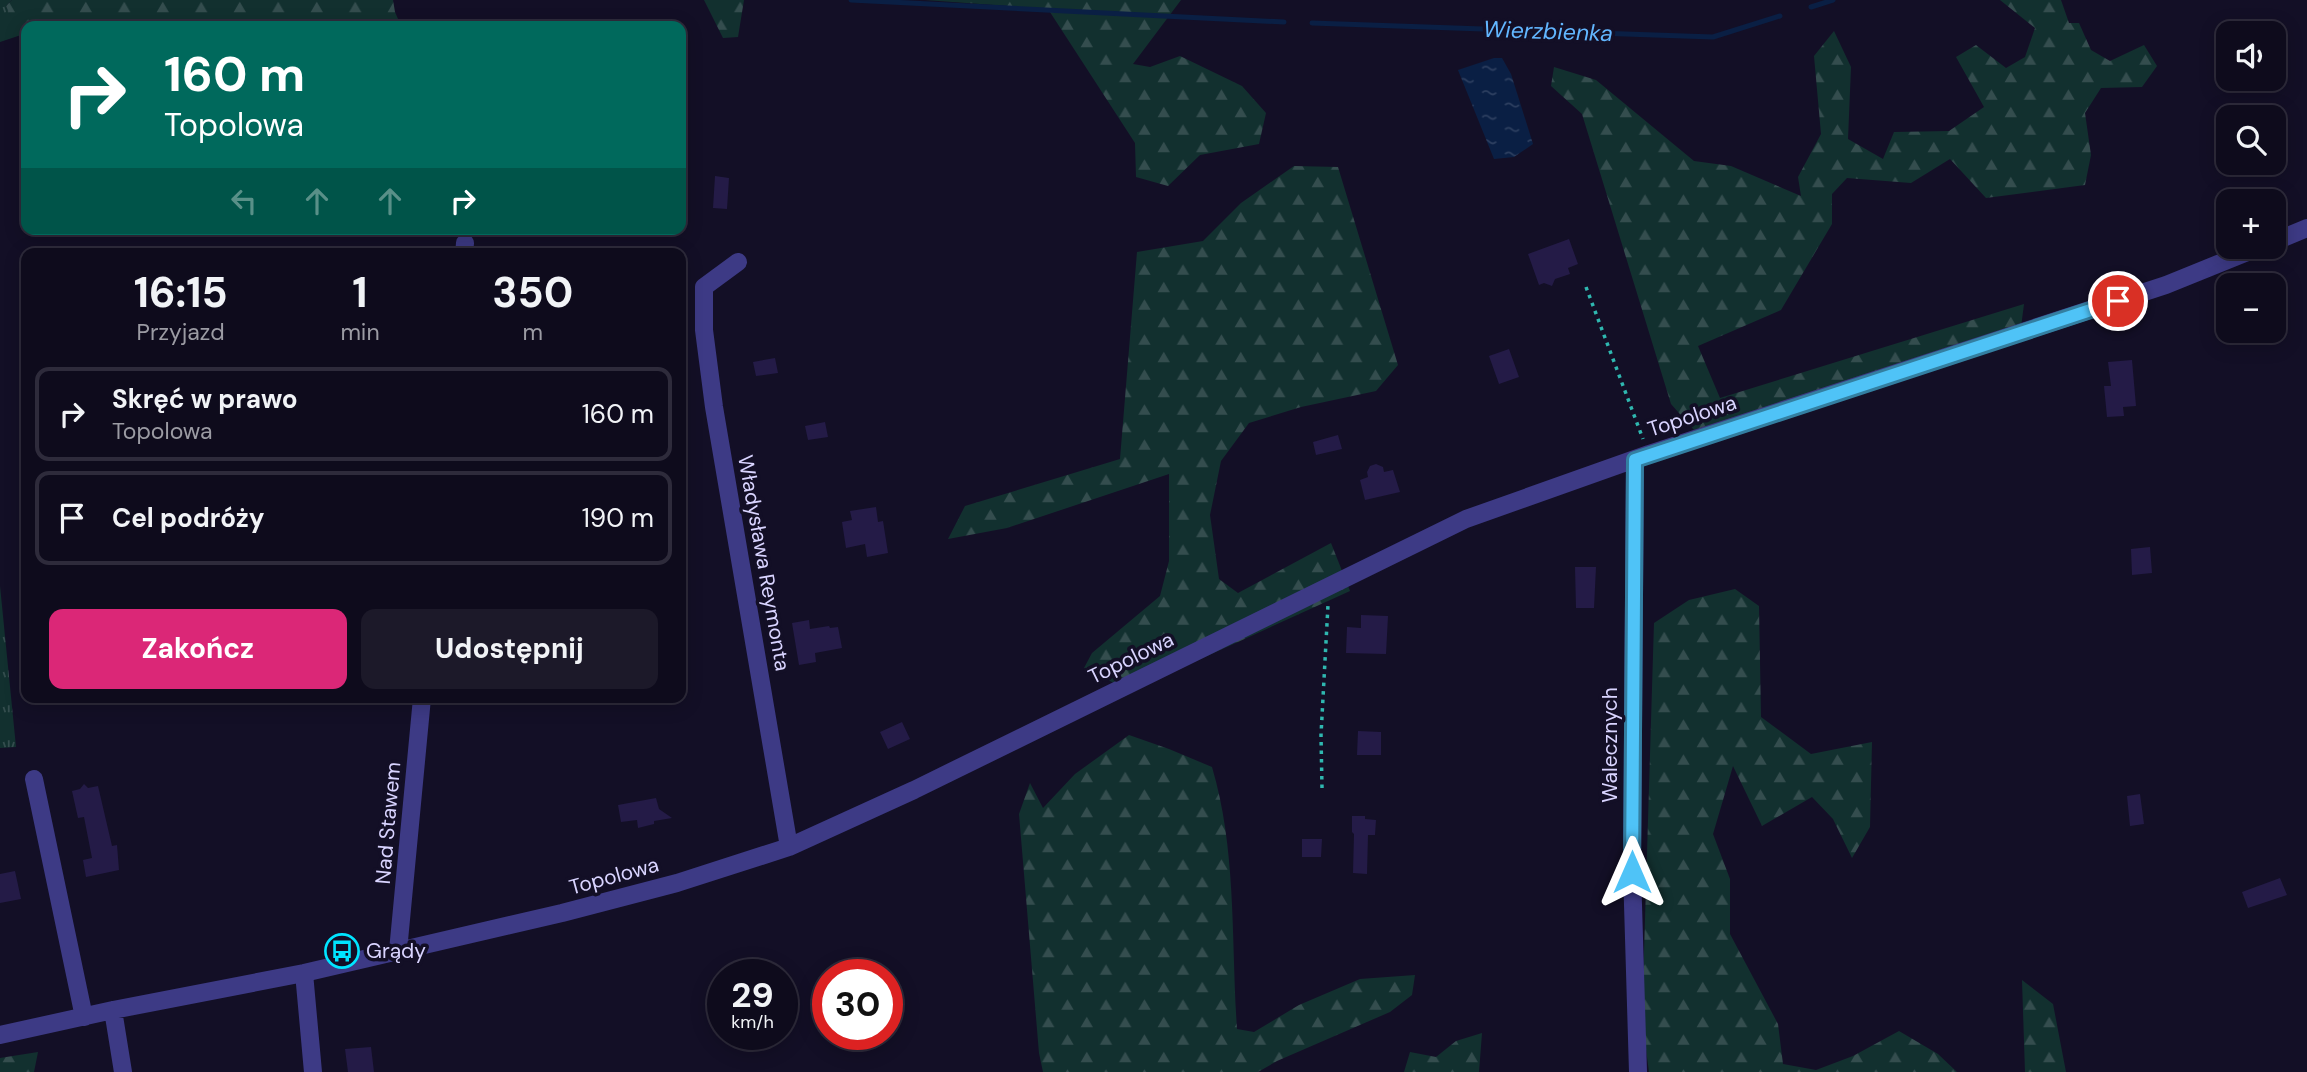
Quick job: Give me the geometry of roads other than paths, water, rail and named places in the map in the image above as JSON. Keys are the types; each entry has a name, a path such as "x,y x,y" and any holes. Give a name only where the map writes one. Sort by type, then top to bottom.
{"street":[{"path":"2286,237 2307,228"},
{"name":"Topolowa","path":"0,1035 304,973 562,913 664,886 789,847 914,790 1466,519 1642,457 2142,293 2229,259"},
{"name":"Władysława Reymonta","path":"738,262 704,287 704,330 714,407 789,847"},
{"name":"Walecznych","path":"1638,1072 1632,872 1642,457"},
{"name":"Nad Stawem","path":"398,951 422,703"},
{"path":"34,779 84,1017"},
{"path":"304,973 313,1072"},
{"path":"113,1010 123,1072"}],"water":[{"path":"1494,58 1502,58 1511,74 1533,144 1514,157 1494,159 1458,70"}],"waterway":[{"name":"Wierzbienka","path":"851,0 1284,22"},
{"name":"Wierzbienka","path":"1811,7 1833,0"},
{"name":"Wierzbienka","path":"1312,23 1713,37 1780,16"}],"place":[{"name":"Grądy","path":"342,951"}]}
